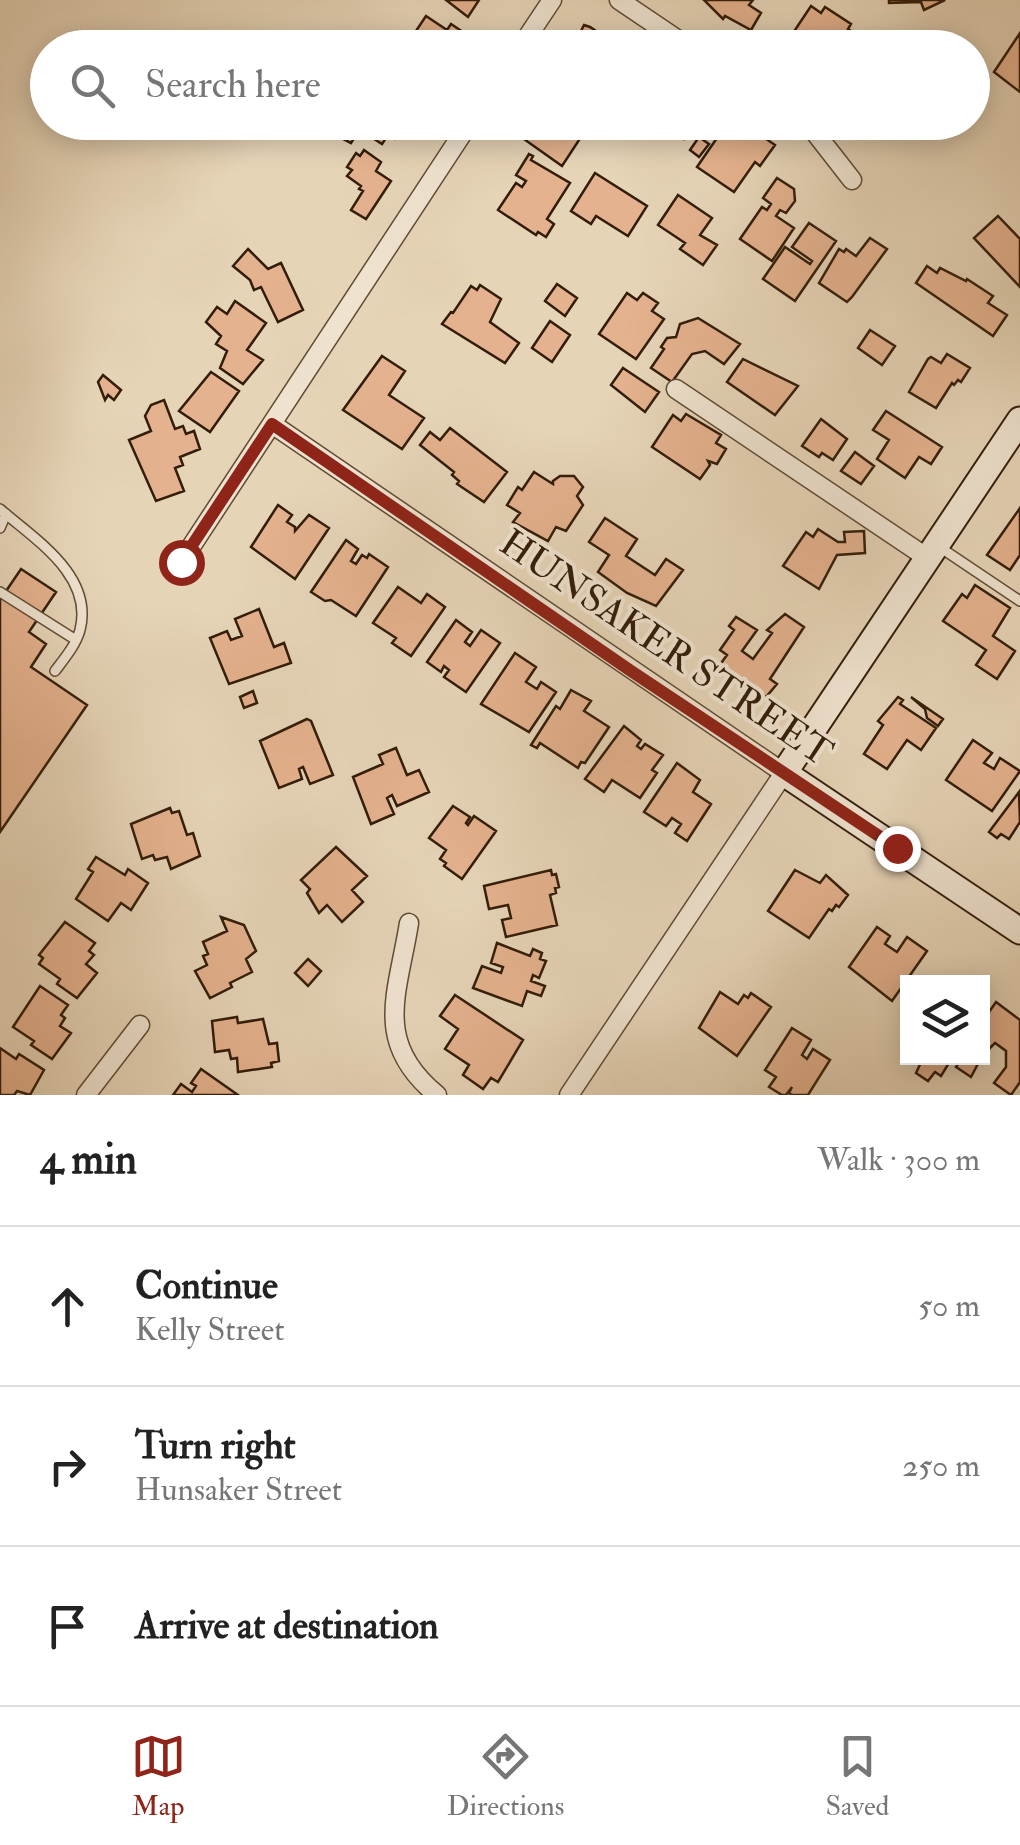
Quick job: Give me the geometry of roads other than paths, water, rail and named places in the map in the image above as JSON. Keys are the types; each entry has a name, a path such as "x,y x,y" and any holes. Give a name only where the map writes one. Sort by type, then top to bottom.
{"main road":[{"path":"784,773 931,551 1012,449 1020,420"},
{"name":"HUNSAKER STREET","path":"784,773 1020,931"}],"street":[{"path":"532,30 552,0"},
{"path":"619,0 663,30"},
{"path":"181,562 458,140"},
{"path":"821,140 852,180"},
{"path":"676,389 931,551"},
{"name":"HUNSAKER STREET","path":"272,424 784,773"},
{"path":"569,1095 784,773"},
{"path":"410,923 392,1004 396,1036 409,1066 437,1095"},
{"path":"86,1095 140,1025"}],"lane":[{"path":"0,528 3,512 57,558 77,589 81,627 55,671"},
{"path":"931,551 1020,601"},
{"path":"0,592 76,640"}]}
